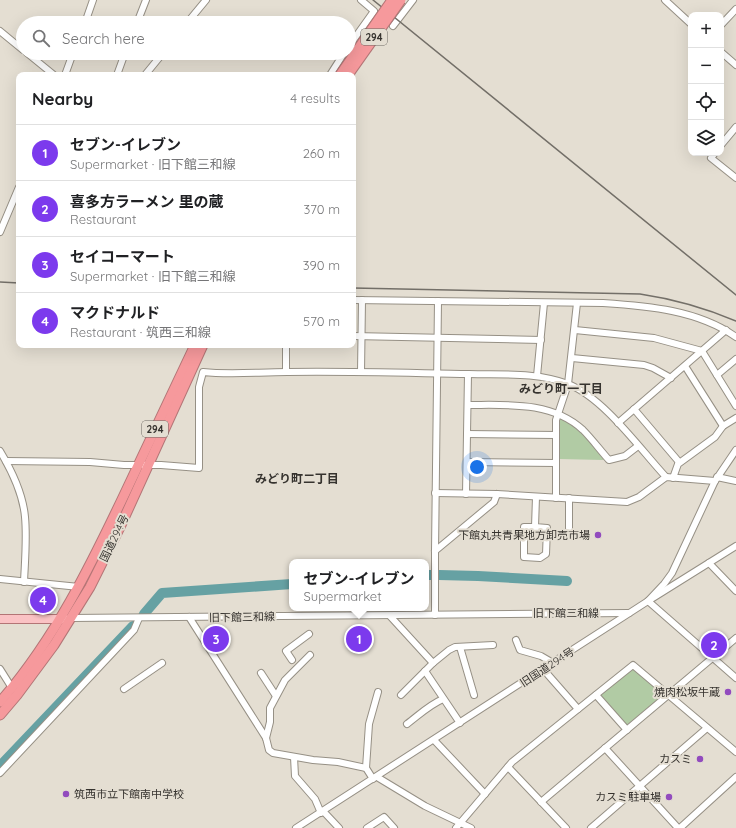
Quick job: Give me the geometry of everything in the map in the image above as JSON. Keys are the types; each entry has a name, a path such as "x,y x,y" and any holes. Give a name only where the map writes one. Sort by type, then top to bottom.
{"highway":[{"name":"294","path":"356,52 392,0"},
{"name":"294","path":"350,72 401,0"},
{"name":"294","path":"342,72 350,60"},
{"name":"国道294号","path":"0,715 37,668 71,618 103,561 194,348"},
{"name":"国道294号","path":"0,702 12,688 61,619 143,465 202,348"}],"main road":[{"path":"0,620 71,618"}],"street":[{"path":"87,16 93,0"},
{"path":"140,16 146,0"},
{"path":"193,16 206,0"},
{"path":"356,36 374,11 361,0"},
{"path":"393,26 413,0"},
{"path":"665,0 688,21"},
{"path":"671,6 676,0"},
{"path":"724,22 736,9"},
{"path":"0,31 16,44"},
{"path":"724,55 736,66"},
{"path":"36,60 50,72"},
{"path":"66,72 71,60"},
{"path":"118,72 122,60"},
{"path":"147,72 157,60"},
{"path":"332,72 340,60"},
{"path":"724,141 736,127"},
{"path":"713,156 711,158 736,178"},
{"path":"0,232 16,194"},
{"path":"356,300 623,305 664,310 705,321 726,330 736,337"},
{"path":"361,372 362,300"},
{"path":"436,615 435,493 436,337 438,301"},
{"path":"537,376 544,303"},
{"path":"556,498 557,414 568,384 577,303"},
{"path":"575,330 654,338 702,351 736,406"},
{"path":"618,423 726,330"},
{"path":"356,336 541,340"},
{"path":"286,348 286,372"},
{"path":"572,358 644,365 653,368 671,378"},
{"path":"717,375 736,359"},
{"path":"685,366 723,426"},
{"path":"6,461 90,462 199,468 200,387 203,372 224,374 286,372 436,373 537,376 568,384 592,398 670,478 736,481"},
{"path":"466,494 468,374"},
{"path":"468,405 507,405 531,407 557,414 569,419 583,430 609,460 624,456 638,446"},
{"path":"634,410 680,462"},
{"path":"435,493 497,494 627,502 639,497 670,478 680,462 715,437 723,426 736,418"},
{"path":"467,434 556,435"},
{"name":"旧国道294号","path":"296,828 648,601 672,573 716,479 736,450"},
{"path":"0,451 13,474 25,517 24,582"},
{"path":"467,462 556,463"},
{"path":"435,551 494,502 497,494"},
{"path":"535,527 536,497"},
{"path":"569,498 569,528"},
{"path":"524,527 535,527 547,528 546,554 540,558 524,557 524,527"},
{"path":"736,546 648,601 736,678"},
{"path":"709,563 736,590"},
{"path":"0,579 79,587"},
{"name":"旧下館三和線","path":"71,618 629,613"},
{"path":"390,616 433,663"},
{"path":"189,617 266,738 269,750 273,753 338,762 366,768 375,778 458,826 471,828"},
{"path":"0,773 134,630 140,618"},
{"path":"292,660 286,651 309,634"},
{"path":"541,802 736,638"},
{"path":"516,640 520,650 541,656 553,663"},
{"path":"401,695 433,663 449,650 460,647 493,645"},
{"path":"460,647 474,695"},
{"path":"266,738 270,722 270,708 276,696 285,680 310,655"},
{"path":"124,689 162,663"},
{"path":"458,826 508,767 633,665 736,752"},
{"path":"0,669 12,688"},
{"path":"543,670 578,709"},
{"path":"425,671 460,723"},
{"path":"261,673 276,696"},
{"path":"366,768 369,724 378,692"},
{"path":"596,695 626,730"},
{"path":"406,724 423,713 431,704 443,699"},
{"path":"591,828 707,728"},
{"path":"434,740 485,794"},
{"path":"605,748 679,828 736,777"},
{"path":"294,757 295,776 315,798 322,812 339,828"},
{"path":"508,767 566,828"},
{"path":"367,828 384,817 394,828"}],"green space":[{"path":"562,418 578,429 604,458 603,460 559,459 559,420"},
{"path":"632,670 635,670 662,692 662,696 627,725 623,724 600,695"}],"waterway":[{"path":"439,575 567,581"},
{"path":"144,614 162,593 289,584"},
{"path":"0,766 133,626"}],"railway":[{"path":"373,0 736,295"},
{"path":"0,282 16,283"},
{"path":"356,288 640,294 689,304 736,321"}],"place":[{"name":"下館丸共青果地方卸売市場","path":"598,535"},
{"name":"マクドナルド","path":"43,600"},
{"name":"セイコーマート","path":"216,639"},
{"name":"セブン-イレブン","path":"359,639"},
{"name":"喜多方ラーメン 里の蔵","path":"714,645"},
{"name":"焼肉松坂牛蔵","path":"728,692"},
{"name":"カスミ","path":"700,759"},
{"name":"筑西市立下館南中学校","path":"66,794"},
{"name":"カスミ駐車場","path":"669,797"}],"district":[{"name":"みどり町一丁目","path":"561,389"},
{"name":"みどり町二丁目","path":"297,479"}]}
